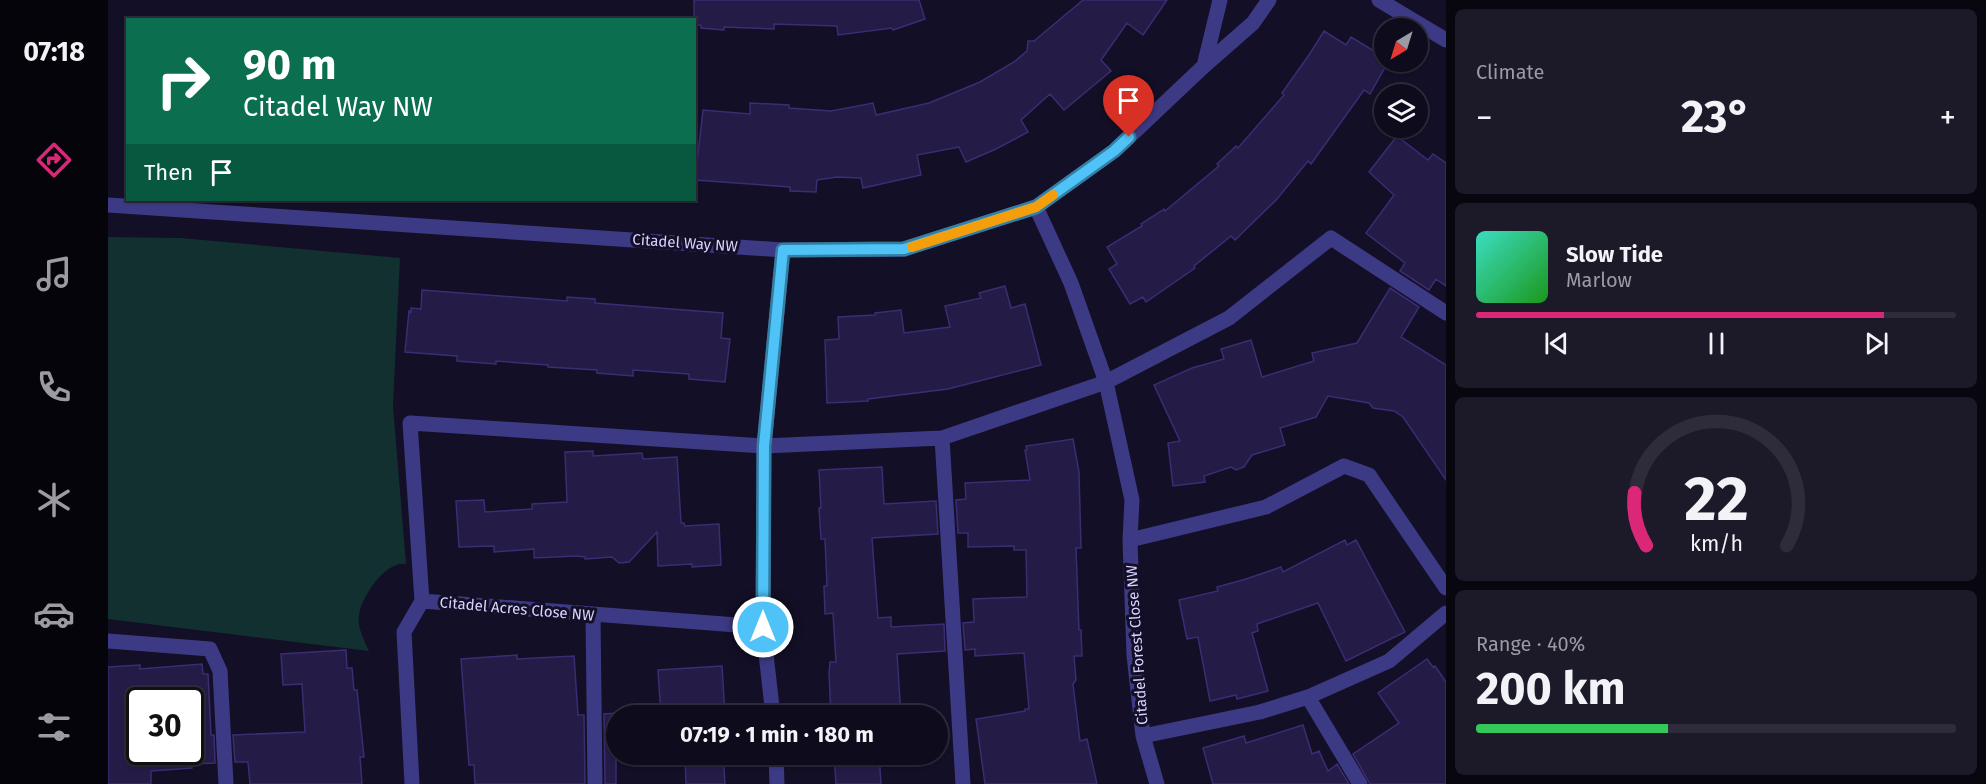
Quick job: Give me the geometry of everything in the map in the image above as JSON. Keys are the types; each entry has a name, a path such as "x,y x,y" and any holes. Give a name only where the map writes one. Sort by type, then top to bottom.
{"street":[{"path":"1204,66 1220,0"},
{"name":"Citadel Way NW","path":"108,205 783,250 904,249 1036,207 1114,151 1253,22 1269,0"},
{"path":"1379,0 1446,40"},
{"name":"Citadel Forest Close NW","path":"1036,207 1071,283 1106,382 1132,500 1130,540 1134,654 1143,736 1157,784"},
{"path":"422,601 410,423 764,446 942,438 1106,382 1229,318 1331,238 1446,313"},
{"path":"772,705 763,627 764,446 783,250"},
{"path":"942,438 963,784"},
{"path":"1130,540 1266,507 1344,466 1368,475 1446,588"},
{"name":"Citadel Acres Close NW","path":"412,784 404,632 422,601 763,627"},
{"path":"1143,736 1260,712 1308,697 1389,661 1446,613"},
{"path":"593,615 595,784"},
{"path":"108,641 210,649 220,671 226,784"},
{"path":"1308,697 1360,784"},
{"path":"776,765 777,784"}],"green space":[{"path":"108,237 181,238 400,258 393,406 406,564 390,568 383,574 370,590 361,607 359,624 369,651 108,619"}],"building":[{"path":"694,0 919,0 925,19 893,30 892,28 838,35 837,26 774,24 774,29 701,28 701,25 696,25 696,18 694,18"},
{"path":"1083,0 1167,0 1143,35 1127,23 1101,60 1111,71 1064,110 1050,94 1021,120 1028,132 966,162 959,147 917,155 921,175 863,188 861,178 837,177 817,180 816,192 790,191 790,187 696,180 703,110 750,114 750,103 789,105 789,108 831,111 873,103 876,115 929,103 980,82 1014,62 1027,51 1028,41 1034,41"},
{"path":"1324,31 1346,45 1351,37 1374,51 1374,72 1382,72 1370,94 1364,90 1311,164 1308,161 1277,199 1235,240 1231,236 1194,266 1195,268 1146,302 1143,297 1130,304 1109,269 1117,264 1107,247 1142,226 1141,224 1164,209 1165,211 1219,166 1217,164 1236,146 1238,148 1284,95 1282,93"},
{"path":"1395,138 1400,138 1428,160 1433,154 1446,163 1446,286 1436,279 1429,290 1400,271 1405,263 1366,233 1394,195 1369,172"},
{"path":"1005,286 1011,308 1025,304 1041,365 948,389 868,399 868,401 827,403 825,340 839,339 838,317 875,315 875,313 901,310 904,333 950,327 945,306 981,298 979,293"},
{"path":"1390,288 1419,307 1401,337 1446,365 1446,480 1403,417 1394,411 1373,408 1369,403 1328,396 1316,417 1280,428 1285,445 1252,455 1244,467 1236,470 1231,467 1204,476 1205,482 1173,486 1168,443 1180,441 1154,385 1192,368 1224,359 1221,349 1251,340 1262,377 1314,361 1312,353 1357,343"},
{"path":"422,290 567,301 567,297 595,299 595,303 723,313 721,338 730,339 725,382 689,379 689,374 633,370 633,376 597,373 597,370 548,367 548,365 457,361 457,356 405,352 409,311 411,312 411,308 421,309"},
{"path":"1073,439 1079,472 1081,548 1076,548 1082,656 1074,656 1076,680 1073,684 1080,741 1087,739 1097,784 985,784 976,719 1029,709 1024,653 975,656 975,649 965,650 963,623 974,622 973,599 1027,597 1026,550 1014,550 1014,546 968,547 968,533 958,533 956,500 966,499 965,483 1030,480 1026,446"},
{"path":"593,451 593,456 642,453 643,459 677,457 681,523 685,526 719,524 721,565 658,566 657,532 629,562 619,563 612,557 534,558 534,549 494,552 494,546 459,547 456,501 484,500 485,512 532,509 532,504 567,502 565,452"},
{"path":"882,467 884,504 936,501 938,534 872,538 878,618 891,617 891,627 944,624 945,651 897,654 900,705 830,705 830,662 836,662 833,613 825,614 824,586 827,586 825,539 821,539 819,470"},
{"path":"1345,540 1347,545 1356,540 1405,632 1346,661 1318,603 1257,624 1258,631 1252,633 1268,691 1237,699 1236,695 1210,701 1198,637 1187,639 1179,600 1218,591 1217,587 1281,567 1283,572"},
{"path":"346,650 347,668 352,668 354,690 357,690 364,757 360,757 362,784 250,784 248,762 235,762 233,735 305,732 302,684 283,685 281,654"},
{"path":"517,655 517,659 574,656 578,715 584,715 585,784 475,784 474,765 469,765 461,659"},
{"path":"1427,659 1446,682 1446,784 1370,784 1353,754 1399,723 1378,693"},
{"path":"202,664 203,674 208,674 215,763 204,763 204,687 126,687 126,765 192,765 192,768 151,771 151,784 108,784 108,667 140,665 140,669"},
{"path":"722,666 724,705 660,705 658,670"},
{"path":"604,714 606,714 606,765 616,765 616,784 605,784"},
{"path":"1303,725 1312,754 1319,751 1328,771 1337,764 1349,784 1213,784 1203,748 1244,736 1246,743"},
{"path":"685,765 724,765 725,784 686,784"},
{"path":"835,765 880,765 881,784 836,784"}],"slow traffic":[{"path":"912,247 1036,207 1053,195"}],"route":[{"path":"763,627 764,446 783,250 904,249 1036,207 1114,151 1129,137"}]}
